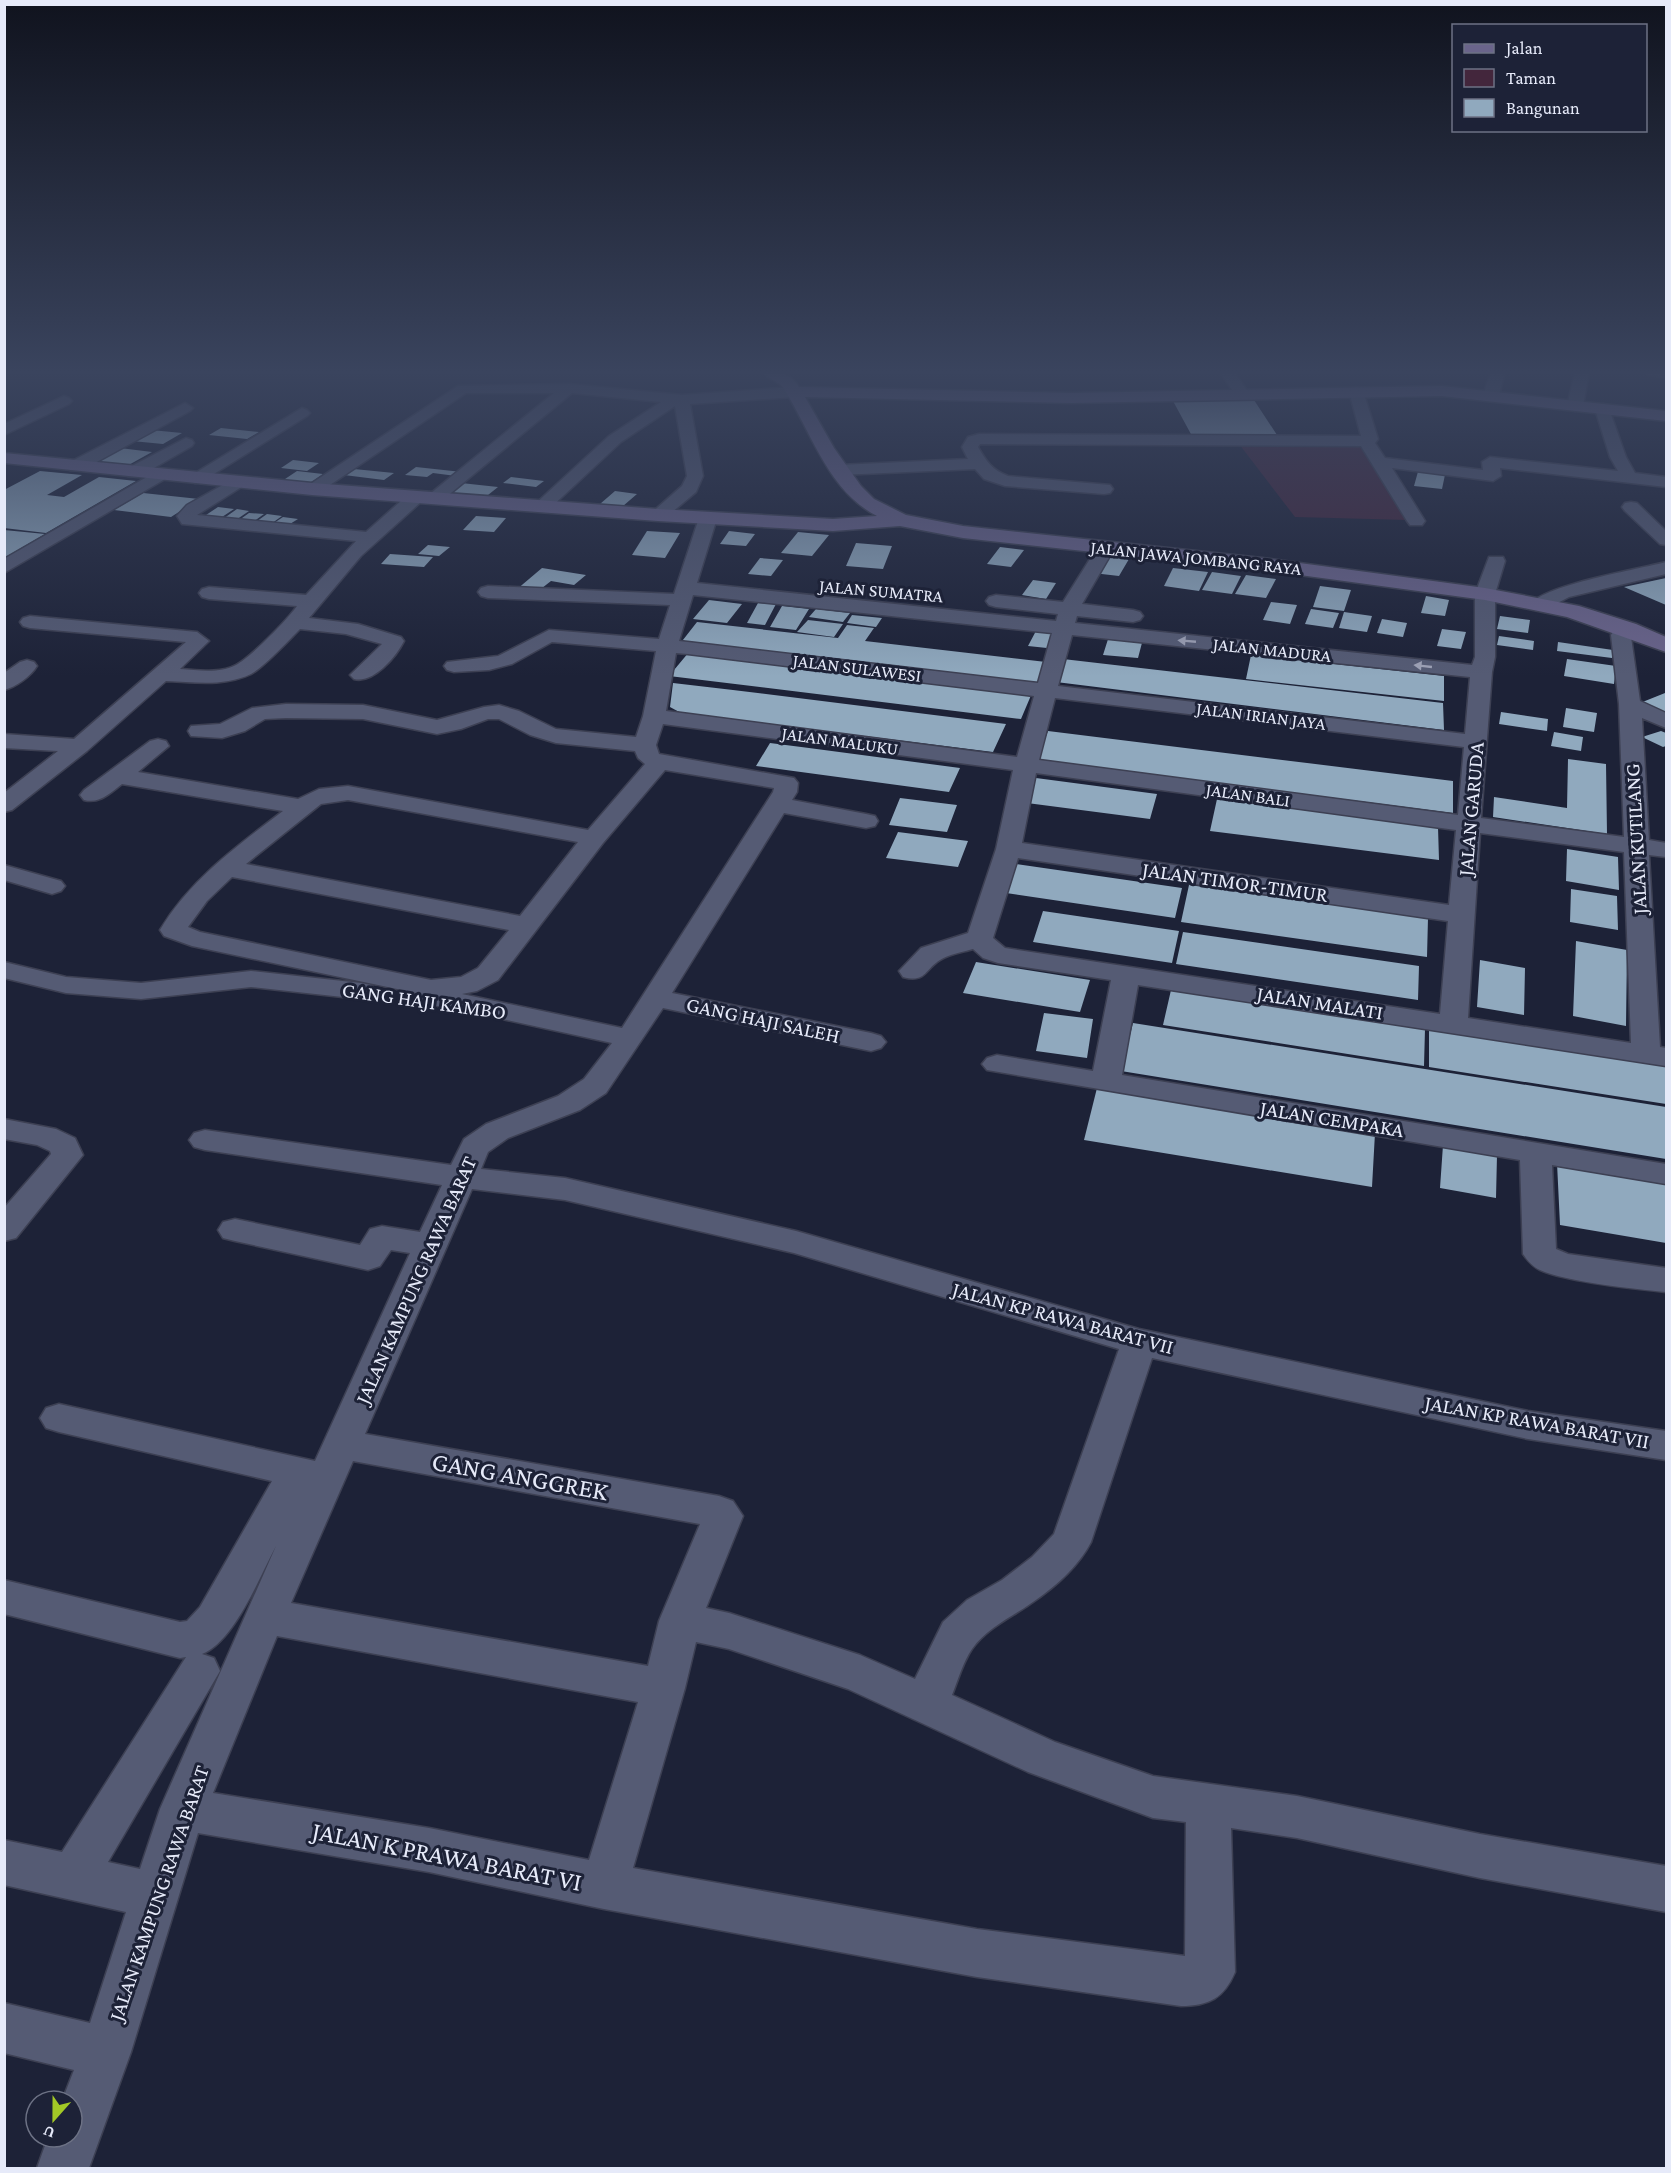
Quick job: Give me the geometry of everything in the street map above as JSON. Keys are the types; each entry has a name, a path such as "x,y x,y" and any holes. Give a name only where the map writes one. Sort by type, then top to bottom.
{"street":[{"path":"146,473 312,489 658,515 834,525 900,520"},
{"path":"195,478 203,473"},
{"path":"312,489 336,473"},
{"path":"163,674 208,677 227,675 245,669 295,623 311,601 359,547 457,473"},
{"path":"542,506 578,473"},
{"path":"658,515 690,488 694,473"},
{"name":"JALAN JAWA JOMBANG RAYA","path":"842,473 867,503 900,520 963,532 1262,564 1485,594 1541,604 1628,629 1666,645"},
{"path":"988,473 1005,481 1104,489"},
{"path":"1387,473 1416,521"},
{"path":"1472,473 1493,476 1493,473"},
{"path":"1596,473 1666,482"},
{"path":"1627,473 1629,477"},
{"path":"4,567 159,475"},
{"path":"237,482 193,509 186,516 188,520 359,547"},
{"path":"1631,507 1666,540"},
{"path":"594,838 348,793 327,794 313,799 226,868 179,917 173,930 192,938 431,988 467,985 488,974 594,838 652,753 654,716 668,646 708,518"},
{"path":"913,971 931,954 980,938 1008,849 1026,765 1067,619 1106,547"},
{"name":"JALAN GARUDA","path":"1453,1024 1483,665 1485,594 1496,561"},
{"path":"1541,604 1562,593 1666,568"},
{"path":"488,592 687,587"},
{"name":"JALAN SUMATRA","path":"687,587 971,599 1067,619"},
{"name":"JALAN SUMATRA","path":"687,587 1067,619"},
{"path":"208,593 311,601"},
{"name":"JALAN MADURA","path":"1067,619 1266,648 1483,665"},
{"path":"4,806 79,746 199,641 197,638 30,622"},
{"path":"295,623 351,628 377,633 394,640 390,649 361,675"},
{"name":"JALAN KUTILANG","path":"1628,629 1621,635 1630,704 1636,846 1656,1055"},
{"name":"JALAN SULAWESI","path":"454,666 489,664 505,660 549,636 668,646 1046,690"},
{"path":"4,684 27,666"},
{"name":"JALAN IRIAN JAYA","path":"1046,690 1477,742"},
{"path":"1630,704 1666,721"},
{"path":"200,731 222,731 237,726 260,713 275,712 363,712 437,727 448,727 496,712 521,719 538,731 555,736 652,753"},
{"name":"JALAN MALUKU","path":"654,716 1026,765"},
{"path":"4,741 79,746"},
{"path":"92,795 158,746"},
{"name":"JALAN KAMPUNG RAWA BARAT","path":"63,2169 106,2052 183,1809 265,1616 323,1465 432,1245 475,1146 497,1131 569,1103 595,1086 656,998 785,792 786,783 652,753"},
{"name":"JALAN BALI","path":"1026,765 1666,850"},
{"path":"119,776 303,807"},
{"path":"777,805 866,821"},
{"name":"JALAN TIMOR-TIMUR","path":"1008,849 1462,915"},
{"path":"226,868 526,925"},
{"path":"4,872 52,886"},
{"name":"JALAN MALATI","path":"980,938 982,944 991,952 998,954 1656,1055"},
{"name":"GANG HAJI KAMBO","path":"4,970 66,985 141,991 250,979 452,1000 630,1038"},
{"path":"1106,1081 1126,973"},
{"name":"GANG HAJI SALEH","path":"656,998 871,1042"},
{"name":"JALAN CEMPAKA","path":"997,1064 1666,1174"},
{"path":"4,1129 55,1139 64,1145 67,1155 4,1230"},
{"name":"JALAN KP RAWA BARAT VII","path":"205,1140 565,1190 796,1242 1139,1342 1528,1425 1666,1445"},
{"path":"1535,1152 1540,1254 1553,1262 1568,1266 1666,1280"},
{"path":"235,1230 368,1258 382,1237 432,1245"},
{"path":"926,1705 945,1659 958,1635 982,1612 1016,1592 1046,1569 1071,1542 1139,1342"},
{"name":"GANG ANGGREK","path":"59,1418 323,1465 718,1512 723,1516 680,1621"},
{"path":"4,1597 180,1640 198,1636 215,1620 323,1465"},
{"path":"265,1616 664,1688"},
{"path":"680,1621 729,1631 860,1674 1044,1758 1153,1797 1297,1817 1480,1856 1666,1889"},
{"name":"JALAN K PRAWA BARAT VI","path":"183,1809 429,1850 604,1886 664,1688 680,1621"},
{"path":"86,1880 199,1671"},
{"path":"604,1886 977,1953 1181,1981 1198,1981 1210,1972 1208,1834 1210,1804"},
{"path":"4,1862 156,1896"},
{"path":"4,2028 106,2052"}],"green space":[{"path":"1262,473 1379,473 1408,520 1295,517"}],"building":[{"path":"35,473 82,475 47,495 64,497 99,477 136,481 46,533 4,528 4,490"},
{"path":"293,473 323,474 306,486 279,483"},
{"path":"347,473 393,473 384,480 344,475"},
{"path":"407,473 432,473 427,477 405,475"},
{"path":"436,473 460,473 456,476"},
{"path":"1417,473 1445,473 1442,489 1414,486"},
{"path":"511,477 544,481 536,487 503,483"},
{"path":"461,483 498,487 483,499 446,495"},
{"path":"615,491 637,494 623,506 600,504"},
{"path":"143,493 199,499 171,517 114,510"},
{"path":"218,507 234,509 216,521 200,519"},
{"path":"237,509 249,511 233,522 220,521"},
{"path":"249,513 264,514 250,524 235,523"},
{"path":"267,514 282,516 268,526 253,524"},
{"path":"476,516 506,518 494,532 463,530"},
{"path":"283,517 298,519 285,527 271,525"},
{"path":"4,530 45,534 4,558"},
{"path":"647,531 680,533 665,558 632,555"},
{"path":"729,531 755,534 746,546 720,544"},
{"path":"798,532 829,535 812,556 781,553"},
{"path":"856,543 892,546 883,569 846,566"},
{"path":"428,545 450,547 439,556 418,554"},
{"path":"1000,547 1024,550 1011,567 987,564"},
{"path":"390,554 433,557 424,567 381,564"},
{"path":"1103,556 1129,559 1119,576 1093,573"},
{"path":"760,558 783,560 771,576 748,574"},
{"path":"542,568 586,575 574,585 551,581 537,592 516,590"},
{"path":"1173,568 1208,572 1199,591 1164,586"},
{"path":"1212,572 1241,576 1232,594 1202,590"},
{"path":"1246,575 1276,579 1266,598 1235,594"},
{"path":"1666,578 1666,605 1624,587"},
{"path":"1033,580 1056,583 1046,599 1022,595"},
{"path":"1320,586 1351,590 1344,611 1313,607"},
{"path":"1426,596 1449,600 1445,616 1421,613"},
{"path":"709,600 742,604 727,623 693,619"},
{"path":"1271,602 1297,605 1290,624 1263,620"},
{"path":"758,603 776,604 765,625 747,623"},
{"path":"782,606 809,609 796,630 770,627"},
{"path":"816,609 850,613 843,622 809,617"},
{"path":"1311,609 1339,613 1333,628 1305,624"},
{"path":"1344,612 1372,616 1367,632 1339,628"},
{"path":"852,615 882,618 876,627 847,623"},
{"path":"1500,616 1530,620 1528,633 1497,629"},
{"path":"1382,619 1407,623 1403,637 1377,633"},
{"path":"808,620 843,624 834,637 797,632"},
{"path":"697,622 838,638 847,625 874,628 865,641 1046,662 1036,686 679,645"},
{"path":"1037,629 1056,631 1047,648 1028,646"},
{"path":"1442,629 1466,632 1461,649 1437,646"},
{"path":"1109,636 1143,639 1138,658 1103,655"},
{"path":"1499,636 1534,641 1533,650 1497,645"},
{"path":"1558,642 1613,650 1612,658 1557,651"},
{"path":"689,652 1032,693 1021,719 669,676"},
{"path":"1251,655 1444,676 1444,701 1246,679"},
{"path":"1063,659 1443,703 1444,730 1056,682"},
{"path":"1567,659 1616,666 1614,684 1564,676"},
{"path":"673,683 1006,724 993,752 681,713 670,707"},
{"path":"1665,693 1666,714 1640,703"},
{"path":"1566,708 1597,713 1594,732 1563,727"},
{"path":"1501,712 1548,719 1547,731 1499,724"},
{"path":"1048,731 1453,781 1453,813 1037,760"},
{"path":"1661,731 1666,733 1666,746 1663,747 1642,737"},
{"path":"1554,732 1583,737 1581,751 1551,746"},
{"path":"770,743 960,768 949,792 756,766"},
{"path":"1568,759 1606,764 1607,834 1493,817 1494,797 1567,808"},
{"path":"1036,778 1157,794 1150,819 1027,803"},
{"path":"900,798 957,805 947,832 889,825"},
{"path":"1217,799 1438,827 1439,860 1210,831"},
{"path":"898,832 968,841 958,867 886,858"},
{"path":"1567,849 1618,857 1619,890 1566,881"},
{"path":"1016,864 1182,888 1175,918 1006,893"},
{"path":"1189,885 1428,918 1427,957 1181,922"},
{"path":"1571,889 1617,896 1618,930 1570,922"},
{"path":"1043,911 1179,931 1172,963 1033,942"},
{"path":"1183,932 1419,966 1418,1000 1176,964"},
{"path":"1576,941 1627,950 1626,1026 1573,1016"},
{"path":"1480,960 1525,968 1524,1015 1477,1007"},
{"path":"976,962 1090,980 1080,1012 963,993"},
{"path":"1171,990 1425,1029 1424,1066 1163,1025"},
{"path":"1044,1013 1093,1019 1087,1058 1036,1051"},
{"path":"1133,1023 1666,1107 1666,1159 1121,1071"},
{"path":"1429,1029 1666,1065 1666,1104 1429,1067"},
{"path":"1097,1088 1375,1133 1372,1187 1084,1140"},
{"path":"1443,1145 1497,1155 1496,1198 1440,1188"},
{"path":"1557,1163 1666,1181 1666,1243 1560,1225"}]}
